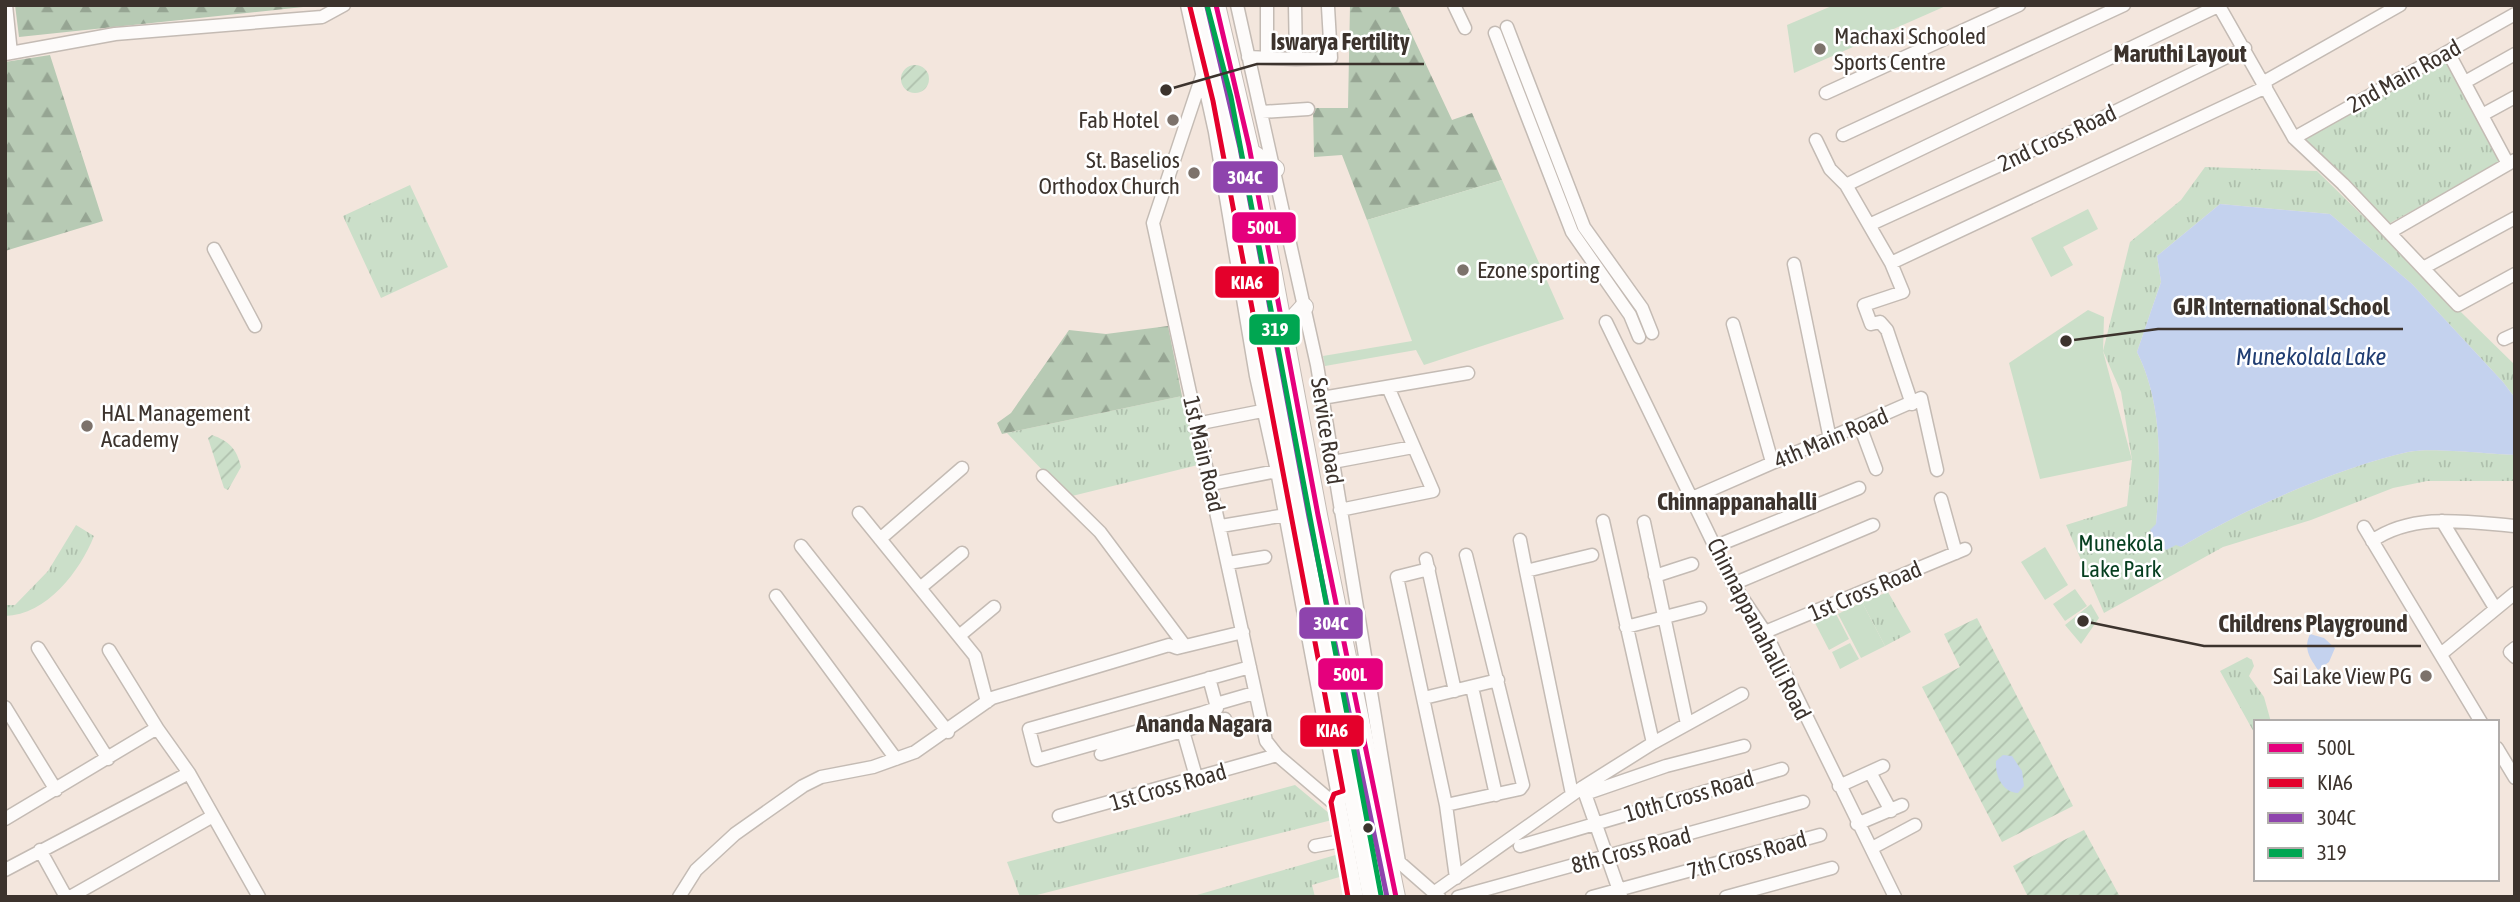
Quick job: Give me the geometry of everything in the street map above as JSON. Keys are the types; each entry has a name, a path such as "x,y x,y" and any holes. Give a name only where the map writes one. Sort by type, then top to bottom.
{"highway":[{"path":"1198,5 1227,124 1347,800 1372,897"},
{"path":"1216,5 1250,152 1318,515 1393,859 1396,897"},
{"path":"1250,152 1275,169"},
{"path":"1284,328 1304,307"}],"street":[{"path":"6,5 8,54 115,34 322,17 344,5"},
{"path":"1187,5 1218,145 1262,411 1278,471 1347,800 1346,839 1357,897"},
{"name":"Service Road","path":"1237,5 1275,169 1322,398 1393,859"},
{"path":"1267,5 1267,58"},
{"path":"1296,5 1296,59"},
{"path":"1454,5 1465,28"},
{"path":"1826,93 2019,5"},
{"path":"1843,135 2124,5"},
{"path":"1816,140 1830,169 1846,185 1891,263 2265,85 2400,5"},
{"path":"1248,57 1331,58 1328,7"},
{"path":"1846,185 2215,7 2245,48 2294,138 2390,232 2458,305 2515,274"},
{"name":"2nd Main Road","path":"2294,138 2515,14"},
{"path":"1495,33 1575,240 1645,335 1642,308 1587,234 1507,27"},
{"name":"2nd Cross Road","path":"1869,225 2096,121 2245,48"},
{"path":"2390,232 2512,162 2482,115 2448,52"},
{"path":"2465,82 2515,54"},
{"name":"1st Main Road","path":"1202,76 1153,223 1266,741 1277,755 1331,801 1347,800"},
{"path":"2482,115 2515,97"},
{"path":"1262,112 1308,109"},
{"path":"2423,268 2515,218"},
{"path":"214,248 255,326"},
{"name":"4th Main Road","path":"1692,498 1912,404 1887,330 1880,322 1871,324 1864,305 1903,292 1891,263"},
{"path":"1794,264 1830,439"},
{"name":"Chinnappanahalli Road","path":"1606,322 1733,584 1765,632 1895,897"},
{"path":"1732,324 1772,462"},
{"path":"1322,398 1468,373"},
{"path":"1340,510 1433,491 1388,387"},
{"path":"1912,404 1922,398 1937,470"},
{"path":"1196,424 1262,411"},
{"path":"1860,426 1876,470"},
{"path":"1333,462 1413,447"},
{"path":"880,538 962,468"},
{"path":"1211,484 1278,471"},
{"path":"1043,476 1100,532 1185,646"},
{"path":"1716,546 1859,488"},
{"name":"1st Cross Road","path":"1765,632 1961,551 1941,499"},
{"path":"859,513 975,656 987,702"},
{"path":"1221,526 1286,515"},
{"path":"1603,521 1653,743"},
{"path":"2442,521 2495,608"},
{"path":"2372,541 2401,525 2442,521 2515,526"},
{"path":"1644,522 1687,724"},
{"path":"1733,584 1873,525"},
{"path":"2364,527 2481,720"},
{"path":"1520,540 1580,792 1595,823 1620,894"},
{"path":"801,545 948,732"},
{"path":"920,588 962,553"},
{"path":"1446,806 1520,789 1523,785 1466,555"},
{"path":"1526,571 1592,555"},
{"path":"1228,564 1265,557"},
{"path":"1455,691 1427,564 1397,577 1446,806 1456,878"},
{"path":"1656,576 1692,564"},
{"path":"2441,654 2515,593"},
{"path":"776,597 896,759"},
{"path":"959,636 994,607"},
{"path":"1626,627 1700,608"},
{"path":"679,897 696,870 735,834 803,786 821,777 915,752 948,732 987,702 1169,645 1177,648 1242,632"},
{"path":"38,648 108,759"},
{"path":"109,650 189,773 259,897"},
{"path":"1209,678 1217,708 1037,760 1028,729 1209,678 1250,667"},
{"path":"1423,698 1498,680"},
{"path":"1472,687 1496,795"},
{"path":"1216,704 1254,693"},
{"path":"1393,859 1437,894 1456,878 1653,743 1742,694"},
{"path":"5,708 56,790"},
{"path":"1101,754 1225,719"},
{"path":"5,819 158,728"},
{"path":"1183,731 1197,780"},
{"path":"1580,792 1744,746"},
{"path":"2499,751 2515,778"},
{"name":"1st Cross Road","path":"1059,816 1197,780 1277,755"},
{"path":"1839,786 1883,766"},
{"name":"10th Cross Road","path":"1520,846 1783,769"},
{"path":"1857,824 1897,808 1870,772"},
{"path":"5,870 189,773"},
{"name":"8th Cross Road","path":"1458,897 1803,802"},
{"path":"40,850 68,897 213,816"},
{"path":"1872,848 1915,825"},
{"name":"7th Cross Road","path":"1592,897 1620,894 1820,835"},
{"path":"1315,846 1346,839"},
{"path":"1726,897 1832,868"}],"green space":[{"path":"15,5 322,5 19,37"},
{"path":"1350,5 1398,5 1452,120 1472,113 1502,180 1367,220 1342,155 1314,157 1313,108 1348,108"},
{"name":"Machaxi Schooled Sports Centre","path":"1834,5 1948,5 1794,73 1787,25"},
{"path":"50,55 103,221 5,251 5,62"},
{"path":"2447,58 2502,161 2390,223 2302,139"},
{"path":"915,65 925,69 929,79 925,89 915,93 905,89 901,79 905,69"},
{"name":"Munekola Lake Park","path":"2205,167 2317,171 2515,365 2515,398 2412,284 2330,214 2220,204 2157,256 2161,282 2137,352 2152,393 2156,414 2159,480 2156,524 2181,547 2232,519 2322,479 2408,452 2445,450 2515,455 2515,481 2427,481 2393,488 2311,520 2223,547 2104,613 2066,525 2127,506 2132,460 2121,392 2103,351 2130,242 2181,200"},
{"name":"Ezone sporting","path":"1502,180 1564,319 1424,365 1416,350 1325,366 1323,356 1412,341 1367,220"},
{"path":"410,185 448,267 381,298 343,216"},
{"path":"2088,209 2098,229 2063,247 2073,265 2051,277 2031,238"},
{"path":"2088,310 2104,317 2103,351 2132,460 2040,479 2009,363"},
{"path":"1168,326 1182,396 1002,434 997,423 1011,413 1069,330 1106,334"},
{"path":"1182,396 1198,465 1068,497 1007,433"},
{"path":"212,435 231,446 241,467 228,490 224,488 208,438"},
{"path":"76,525 94,536 71,576 60,589 35,608 5,616 5,605 15,605 48,571"},
{"path":"2045,547 2068,585 2045,600 2021,562"},
{"path":"2075,589 2087,606 2065,621 2053,604"},
{"path":"1888,592 1911,632 1885,646 1862,602"},
{"path":"1862,602 1885,646 1861,658 1838,614"},
{"path":"2091,604 2099,618 2081,644 2065,625"},
{"path":"1835,612 1849,639 1829,650 1815,623"},
{"path":"1977,618 2073,806 2002,842 1922,687 1960,667 1944,634"},
{"path":"1850,643 1859,659 1840,669 1832,652"},
{"path":"2247,657 2252,660 2254,666 2249,676 2264,697 2270,720 2254,720 2254,732 2220,671"},
{"path":"1295,785 1330,814 1332,820 1029,897 1020,897 1007,862"},
{"path":"2084,830 2120,897 2028,897 2013,866"},
{"path":"1339,854 1343,876 1312,885 1315,897 1190,897"}],"water":[{"name":"Munekolala Lake","path":"2220,204 2330,214 2412,284 2503,382 2515,398 2515,455 2444,450 2408,452 2322,479 2232,519 2181,547 2176,545 2166,550 2158,544 2150,530 2156,524 2159,480 2156,414 2152,393 2137,352 2161,282 2157,256"},
{"path":"2310,634 2324,638 2335,648 2329,662 2318,670 2307,649"},
{"path":"2003,755 2012,756 2022,771 2024,786 2018,793 2008,790 1998,777 1996,761"}],"railway":[{"path":"1204,5 1232,118 1370,827"}],"transit line":[{"name":"319","path":"1207,5 1231,97 1381,895"},
{"name":"500L","path":"1216,5 1249,146 1318,515 1396,897"},
{"name":"KIA6","path":"1190,7 1213,101 1343,791 1334,794 1331,802 1348,897"},
{"name":"304C","path":"1207,7 1240,148 1309,517 1387,897"}],"place":[{"name":"Machaxi Schooled Sports Centre","path":"1820,49"},
{"name":"Iswarya Fertility","path":"1166,90"},
{"name":"Fab Hotel","path":"1173,120"},
{"name":"St. Baselios Orthodox Church","path":"1194,173"},
{"name":"Ezone sporting","path":"1463,270"},
{"name":"GJR International School","path":"2066,341"},
{"name":"HAL Management Academy","path":"87,426"},
{"name":"Childrens Playground","path":"2083,621"},
{"name":"Sai Lake View PG","path":"2426,676"}],"district":[{"name":"Maruthi Layout","path":"2180,53"},
{"name":"Chinnappanahalli","path":"1737,501"},
{"name":"Ananda Nagara","path":"1204,723"}]}
